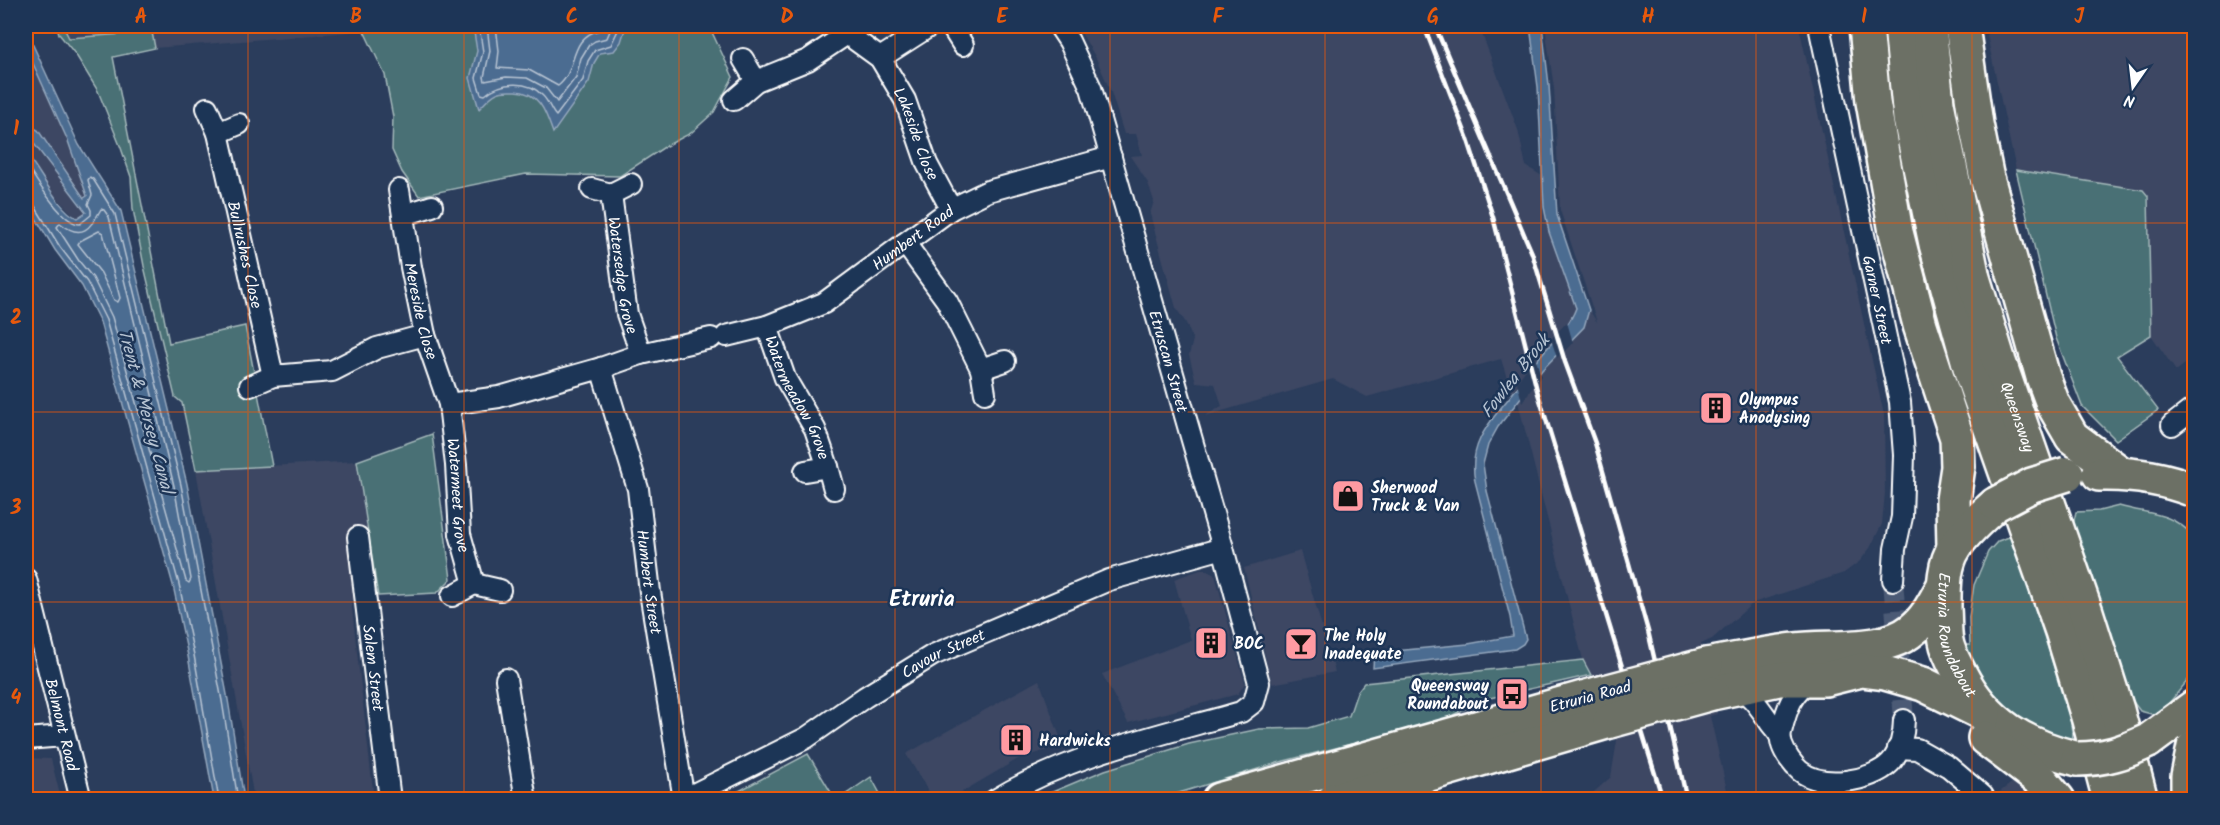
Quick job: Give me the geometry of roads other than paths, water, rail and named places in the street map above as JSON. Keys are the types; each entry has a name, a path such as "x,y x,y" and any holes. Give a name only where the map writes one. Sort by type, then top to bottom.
{"highway":[{"path":"1866,26 1873,102 1896,232 1920,325 1957,438 1957,479 1953,500 1954,548"},
{"name":"Queensway","path":"1901,26 1910,119 1942,267 1972,378 2062,631 2110,800"},
{"name":"Queensway","path":"1929,26 1937,103 1973,278 1999,362 2086,612 2117,710 2141,800"},
{"path":"1962,26 1976,124 1986,174 2000,230 2053,404 2072,437 2126,474 2194,466"},
{"name":"Etruria Roundabout","path":"2194,490 2168,480 2126,474 2067,474 2032,485 1996,504 1954,548 1944,585 1946,640 1949,653 1975,699 2004,727 2038,747 2078,759 2096,759 2112,755 2148,741 2194,706"},
{"name":"Etruria Road","path":"1719,682 1797,650 1868,646 1898,638 1912,631 1923,619 1944,585"},
{"name":"Etruria Road","path":"1332,790 1421,742 1606,707 1719,682 1824,679 1861,670 1885,673 1923,684 2004,727"},
{"path":"1824,679 1927,705 1959,721 2020,763 2043,782 2058,800"},
{"name":"Etruria Road","path":"1219,800 1332,790 1433,773 1606,707"},
{"path":"2004,727 2058,777 2072,800"},
{"path":"2188,800 2188,776 2194,747"}],"street":[{"path":"880,58 930,26"},
{"path":"951,26 963,45"},
{"name":"Etruscan Street","path":"995,800 1020,785 1060,767 1124,744 1241,711 1254,702 1259,683 1223,548 1091,88 1069,41 1059,26"},
{"name":"Garner Street","path":"1819,26 1900,402 1904,455 1902,507 1893,580"},
{"name":"Lakeside Close","path":"734,100 756,81 808,60 845,30 880,58 905,100 927,164 951,209"},
{"path":"743,59 756,81"},
{"name":"Bullrushes Close","path":"207,108 218,133 273,376"},
{"path":"218,133 239,124"},
{"name":"Humbert Road","path":"448,404 499,398 641,354 766,326 824,303 951,209 988,191 1111,157"},
{"name":"Watersedge Grove","path":"592,189 611,194 631,184"},
{"name":"Mereside Close","path":"399,190 411,267 425,334 448,404"},
{"name":"Watersedge Grove","path":"611,194 627,314 641,354"},
{"path":"404,215 432,206"},
{"path":"905,243 947,301 981,369 985,393"},
{"name":"Watermeadow Grove","path":"766,326 785,378 814,429 834,489"},
{"path":"250,386 273,376 332,371 377,348 425,334"},
{"path":"981,369 1005,361"},
{"name":"Humbert Street","path":"601,368 638,489 650,592 684,799"},
{"name":"Watermeet Grove","path":"448,404 456,465 460,534 474,584"},
{"path":"2172,425 2194,408"},
{"name":"Watermeadow Grove","path":"805,471 828,467"},
{"name":"Salem Street","path":"358,537 390,800"},
{"name":"Cavour Street","path":"684,799 806,738 865,697 933,656 1109,580 1223,548"},
{"name":"Belmont Road","path":"26,579 81,800"},
{"path":"452,596 474,584 500,590"},
{"path":"506,679 526,800"},
{"path":"1780,736 1787,709 1796,694 1806,683 1824,679"},
{"path":"1719,682 1752,696 1780,736 1787,755 1801,772 1821,781 1837,783 1861,777 1891,762 1904,733 1904,720"},
{"path":"26,739 64,736"},
{"path":"1898,748 1917,749 1941,763 1983,796"}],"water":[{"name":"Trent & Mersey Canal","path":"26,26 28,26 33,45 79,145 121,211 187,484 228,700 244,799 214,799 173,585 100,322 82,286 55,250 26,202 26,154 63,207 77,218 86,212 28,136 28,130 34,128 38,130 84,198 87,196 68,141 26,48"},
{"path":"473,26 626,26 621,42 614,51 600,53 594,63 589,82 553,133 541,105 524,92 499,92 479,109 470,78 477,51"},
{"path":"1530,26 1542,26 1549,85 1557,215 1589,310 1584,327 1542,370 1498,427 1488,445 1483,464 1487,491 1526,639 1515,649 1373,668 1374,653 1468,644 1513,636 1475,481 1475,454 1491,420 1565,327 1576,308 1549,232 1544,207 1538,87"}],"tunnel":[{"path":"1893,580 1904,720"}],"railway":[{"path":"1424,26 1467,137 1493,217 1537,390 1663,800"},
{"path":"1435,26 1532,253 1565,362 1595,443 1648,631 1687,800"}],"place":[{"name":"Olympus Anodysing","path":"1716,408"},
{"name":"Sherwood Truck & Van","path":"1348,496"},
{"name":"BOC","path":"1211,643"},
{"name":"The Holy Inadequate","path":"1301,644"},
{"name":"Queensway Roundabout","path":"1512,694"},
{"name":"Hardwicks","path":"1016,740"}],"district":[{"name":"Etruria","path":"922,598"}],"water label":[{"name":"Fowlea Brook","path":"1515,376"}]}
